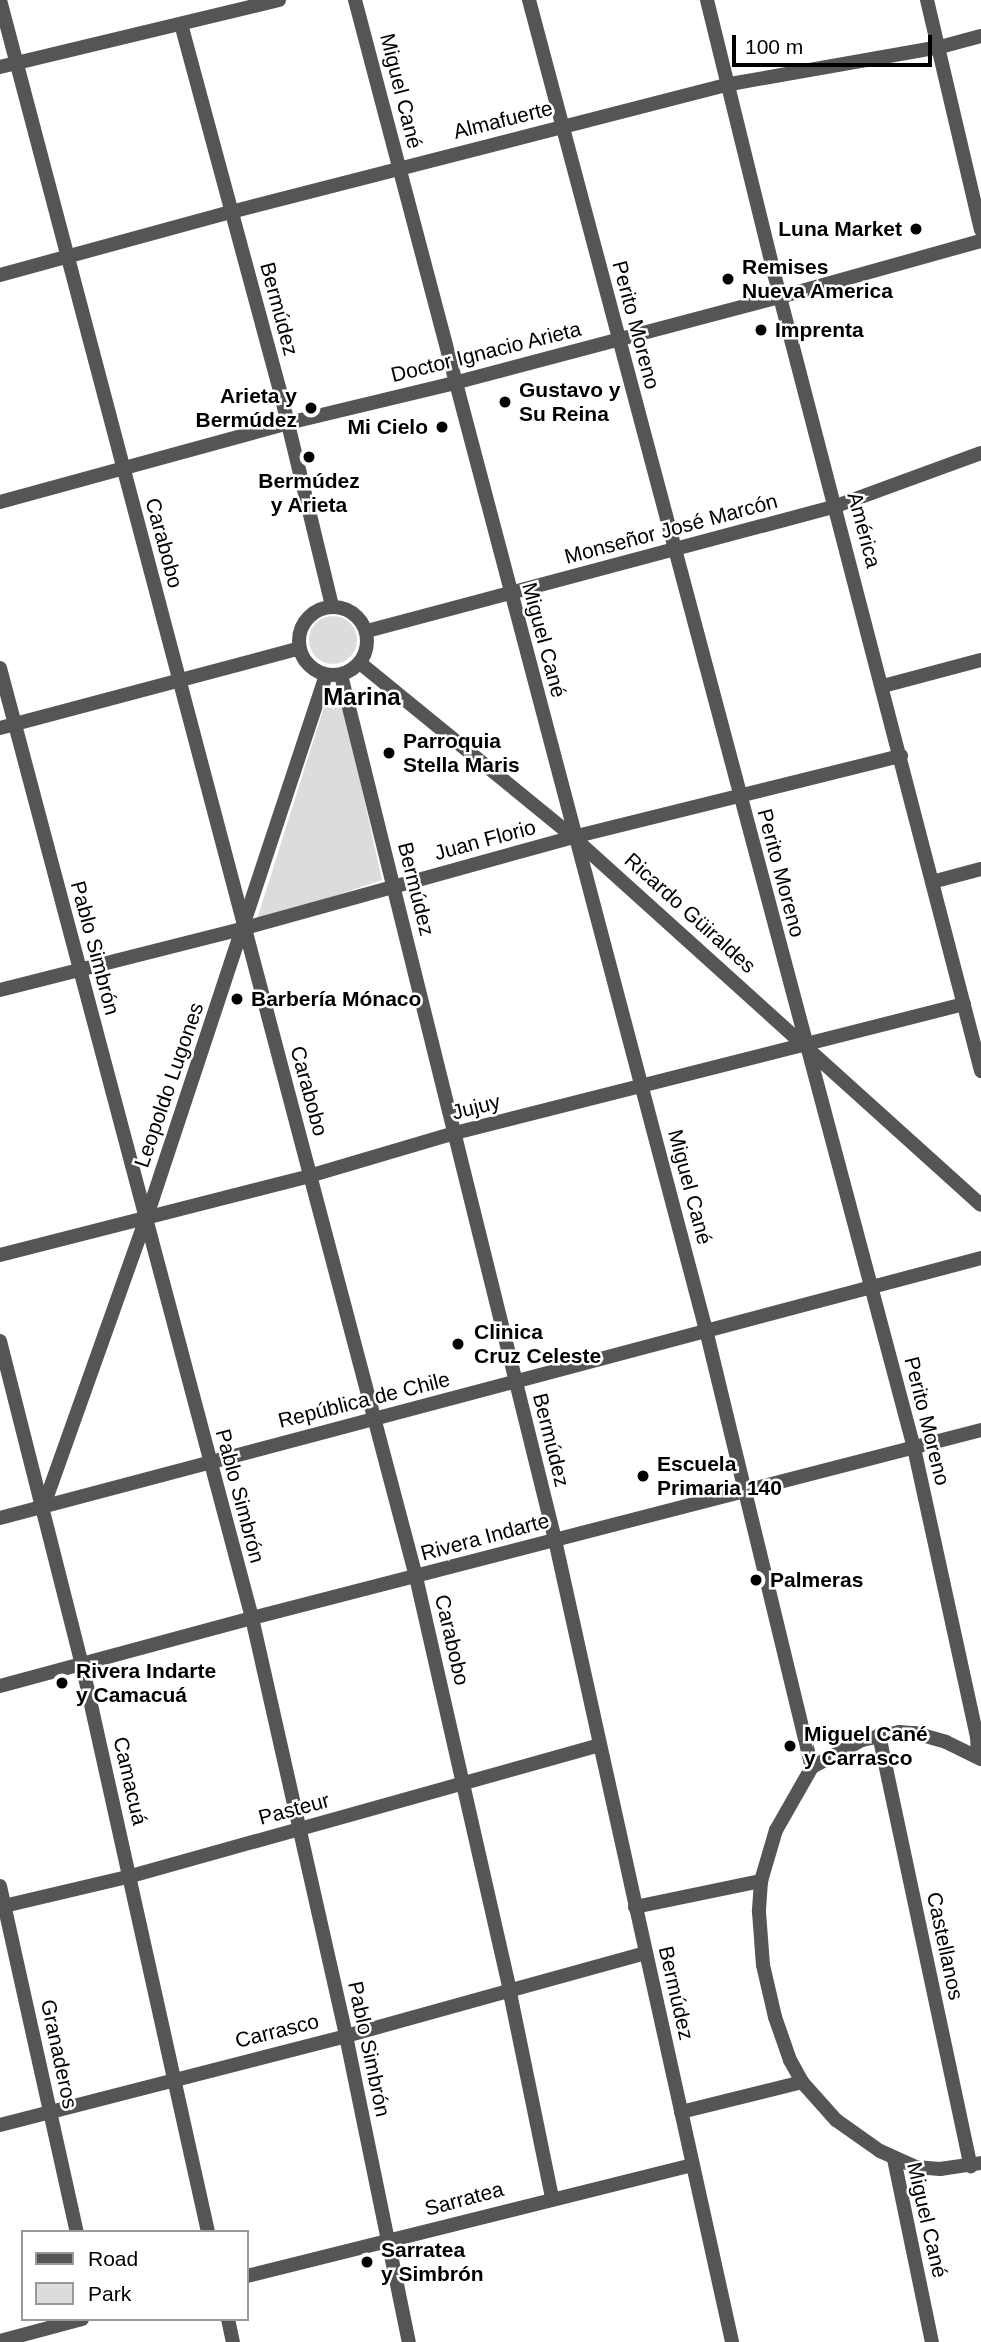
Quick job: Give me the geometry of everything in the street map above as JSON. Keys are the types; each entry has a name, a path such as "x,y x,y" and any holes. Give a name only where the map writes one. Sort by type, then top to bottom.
{"street":[{"name":"Carabobo","path":"0,0 416,1577 509,1988 552,2198"},
{"path":"0,67 279,0"},
{"name":"Miguel Cané","path":"355,0 573,837 706,1329 812,1767 776,1830 761,1881 761,1942 769,1993 782,2039 802,2082 836,2120 894,2160 932,2342"},
{"name":"Perito Moreno","path":"529,0 738,795 914,1448 977,1736 979,1757"},
{"name":"América","path":"707,0 730,84 780,297 981,1071"},
{"path":"927,0 981,230"},
{"name":"Bermúdez","path":"181,24 288,423 332,606"},
{"name":"Almafuerte","path":"0,275 231,212 730,84 940,47 981,36"},
{"name":"Doctor Ignacio Arieta","path":"0,502 288,423 454,383 780,297 981,241"},
{"name":"Monseñor José Marcón","path":"367,631 836,506 981,453"},
{"path":"332,606 356,614 367,631 367,647 360,663 335,675 308,664 300,648 299,634 303,624 311,614 332,606"},
{"path":"0,728 300,648"},
{"path":"883,686 981,660"},
{"name":"Ricardo Güiraldes","path":"360,663 573,837 981,1205"},
{"name":"Pablo Simbrón","path":"0,668 252,1618 346,2036 409,2342"},
{"name":"Bermúdez","path":"335,675 394,887 555,1541 598,1746 732,2342"},
{"name":"Leopoldo Lugones","path":"43,1506 335,675"},
{"name":"Juan Florio","path":"0,990 78,968 245,928 573,837 901,756"},
{"path":"932,882 981,869"},
{"name":"Jujuy","path":"0,1255 309,1176 455,1133 964,1004"},
{"name":"República de Chile","path":"0,1518 981,1258"},
{"name":"Camacuá","path":"0,1341 82,1664 131,1875 208,2230"},
{"name":"Rivera Indarte","path":"0,1686 252,1618 981,1430"},
{"path":"812,1767 848,1746 879,1735 915,1733 979,1757"},
{"name":"Castellanos","path":"879,1735 976,2164"},
{"name":"Pasteur","path":"2,1906 131,1875 598,1746"},
{"path":"635,1907 761,1881"},
{"name":"Granaderos","path":"0,1886 2,1906 77,2230"},
{"name":"Carrasco","path":"0,2125 346,2036 509,1988 645,1952"},
{"path":"681,2112 802,2082"},
{"path":"894,2160 916,2167 940,2169 976,2164"},
{"name":"Sarratea","path":"248,2276 692,2165"},
{"path":"0,2341 75,2321"},
{"path":"228,2321 233,2342"}],"green space":[{"path":"333,616 350,623 357,640 350,657 333,664 316,657 309,640 316,623"},
{"path":"334,698 344,708 382,880 264,920 257,919 325,704"}],"place":[{"name":"Luna Market","path":"916,229"},
{"name":"Remises Nueva America","path":"728,279"},
{"name":"Imprenta","path":"761,330"},
{"name":"Gustavo y Su Reina","path":"505,402"},
{"name":"Arieta y Bermúdez","path":"311,408"},
{"name":"Mi Cielo","path":"442,427"},
{"name":"Bermúdez y Arieta","path":"309,457"},
{"name":"Parroquia Stella Maris","path":"389,753"},
{"name":"Barbería Mónaco","path":"237,999"},
{"name":"Clinica Cruz Celeste","path":"458,1344"},
{"name":"Escuela Primaria 140","path":"643,1476"},
{"name":"Palmeras","path":"756,1580"},
{"name":"Rivera Indarte y Camacuá","path":"62,1683"},
{"name":"Miguel Cané y Carrasco","path":"790,1746"},
{"name":"Sarratea y Simbrón","path":"367,2262"}],"district":[{"name":"Marina","path":"362,697"}]}
